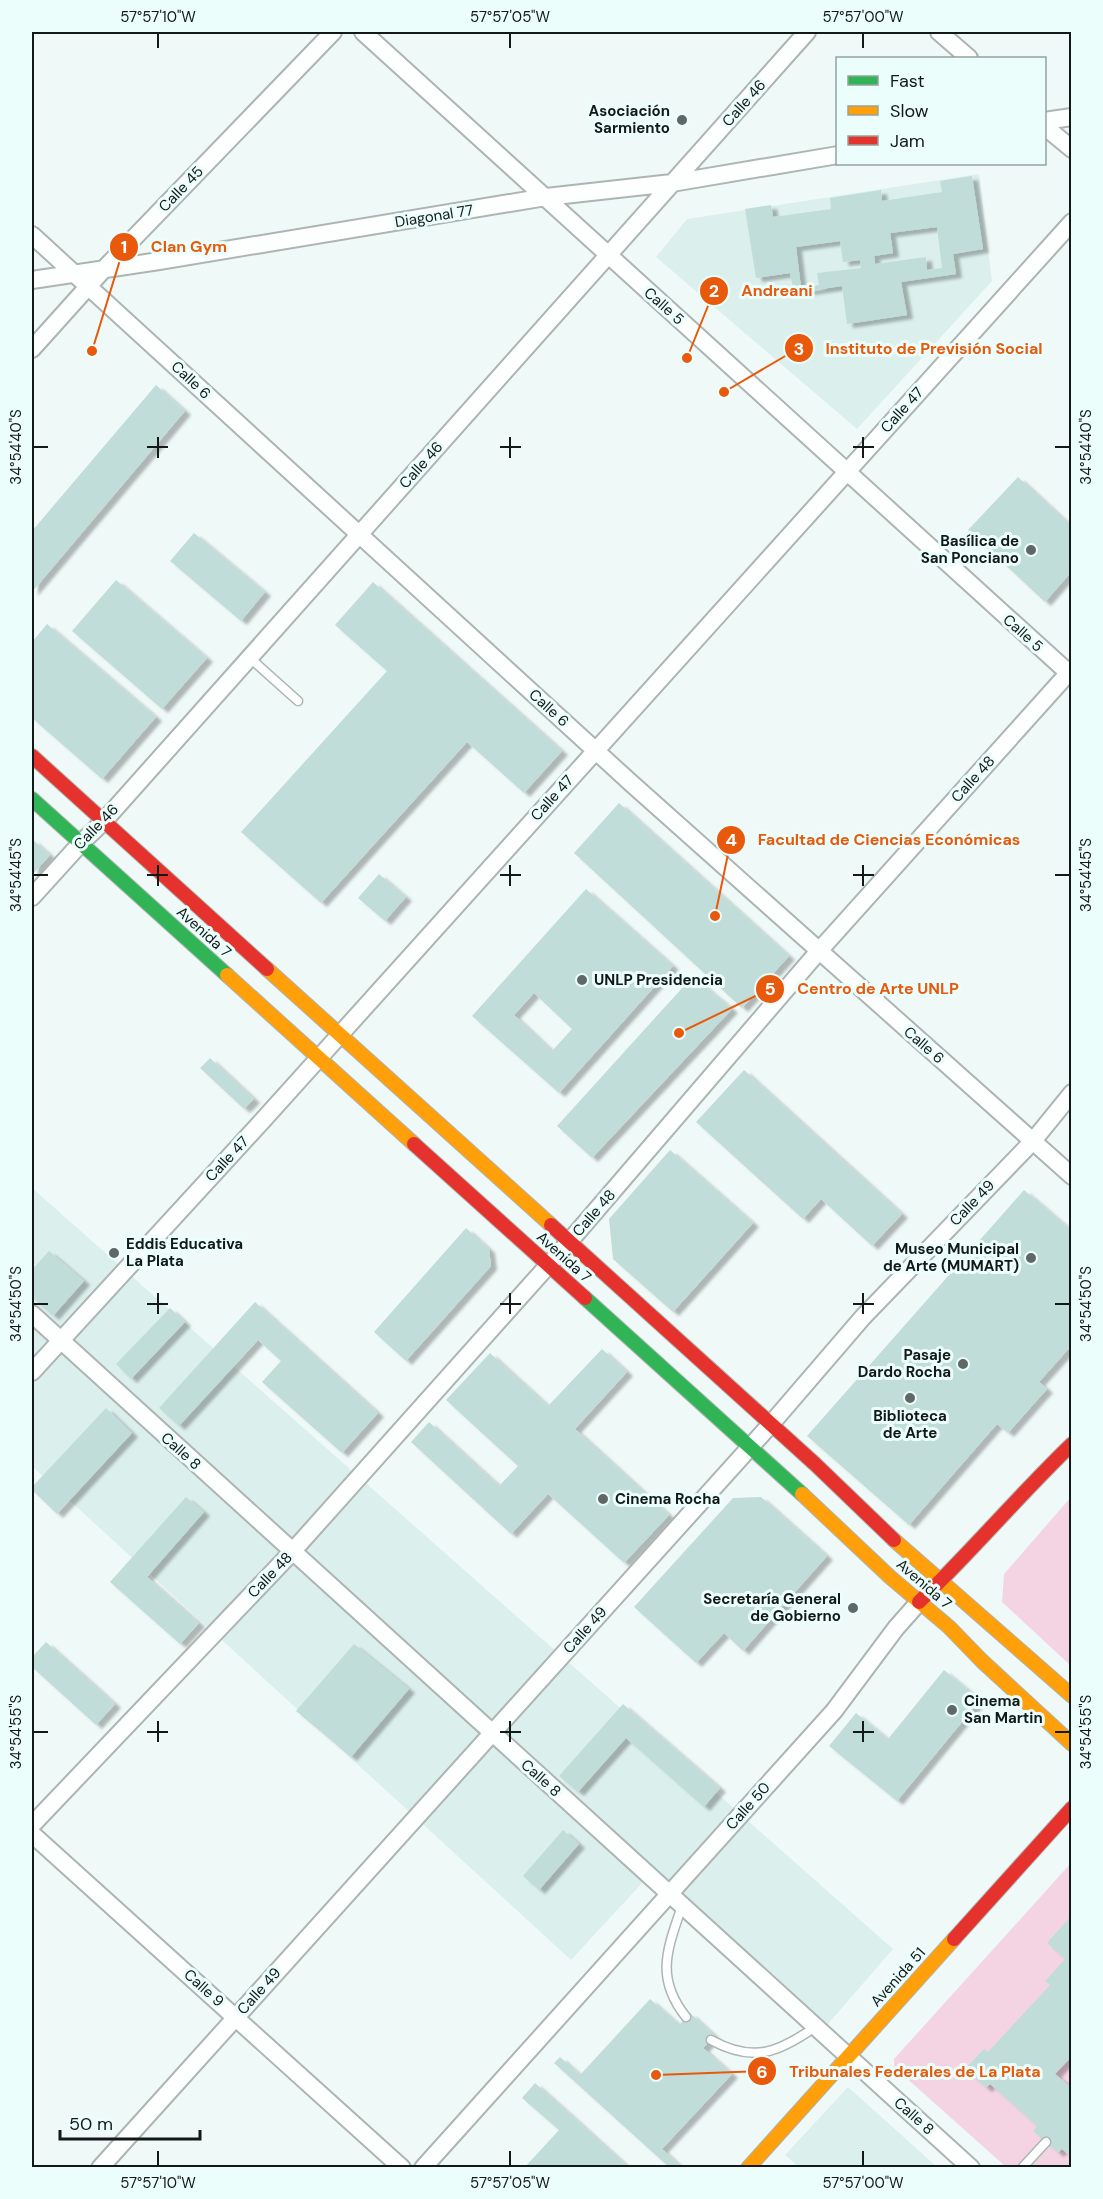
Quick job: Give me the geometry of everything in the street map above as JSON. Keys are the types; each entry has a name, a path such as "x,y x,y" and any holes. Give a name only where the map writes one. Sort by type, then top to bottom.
{"main road":[{"name":"Avenida 7","path":"32,756 771,1424 941,1581 1071,1696"},
{"name":"Avenida 7","path":"32,799 949,1627 1071,1744"},
{"name":"Calle 50","path":"919,1602 1026,1488 1071,1444"},
{"name":"Avenida 51","path":"748,2168 1071,1808"}],"street":[{"name":"Calle 45","path":"32,349 103,270 333,32"},
{"name":"Calle 5","path":"363,32 1070,673"},
{"name":"Calle 46","path":"32,897 104,821 807,32"},
{"path":"939,32 968,57"},
{"path":"1046,121 1071,117"},
{"path":"1046,128 1071,149"},
{"name":"Diagonal 77","path":"32,280 546,197 672,183 836,155"},
{"name":"Calle 47","path":"32,1372 1071,222"},
{"name":"Calle 6","path":"32,235 595,750 1071,1176"},
{"name":"Calle 48","path":"32,1825 292,1552 569,1242 818,951 1070,673"},
{"name":"Calle 49","path":"100,2168 751,1447 863,1317 1033,1140 1071,1093"},
{"name":"Calle 8","path":"32,1314 971,2168"},
{"name":"Calle 50","path":"423,2168 834,1711 896,1628 919,1602"},
{"name":"Calle 9","path":"32,1833 402,2168"}],"lane":[{"path":"250,658 298,700"},
{"path":"682,1906 667,1959 667,1983 673,2001 686,2018"},
{"path":"711,2040 729,2049 750,2053 770,2051 790,2045 815,2027"},
{"path":"1022,2168 1046,2142"}],"shaded area":[{"path":"979,174 992,281 857,429 656,257 687,219"},
{"path":"32,1188 893,1949 827,2025 656,1868 571,1960 32,1466"},
{"path":"1071,1497 1071,1666 1002,1602 1004,1574"},
{"path":"1071,1863 1071,2167 1006,2167 894,2067 894,2059"},
{"path":"848,2087 937,2167 799,2167 785,2155"}],"building":[{"path":"972,176 983,249 953,254 956,274 901,282 907,315 847,324 842,286 794,293 790,273 756,278 745,209 771,205 773,217 831,209 830,198 881,190 882,201 942,192 940,181","holes":["937,227 942,268 927,270 926,257 875,264 874,256 893,253 890,233","840,241 843,262 860,260 861,268 817,273 819,285 801,288 796,247"]},
{"path":"156,385 185,411 32,592 32,531"},
{"name":"Basílica de San Ponciano","path":"1018,477 1072,527 1072,571 1045,602 968,530"},
{"path":"194,533 265,592 241,621 170,561"},
{"path":"116,580 207,658 162,709 72,631"},
{"path":"373,582 562,751 524,793 467,742 321,903 241,832 387,671 335,625"},
{"path":"47,624 156,717 102,779 32,718 32,642"},
{"path":"619,803 789,956 742,1008 574,853"},
{"path":"32,839 50,855 32,875"},
{"path":"379,874 406,897 385,921 358,898"},
{"name":"UNLP Presidencia","path":"586,889 673,966 559,1093 472,1016","holes":["534,993 572,1029 552,1051 514,1015"]},
{"path":"693,976 732,1009 592,1158 557,1126"},
{"path":"210,1058 254,1099 244,1109 200,1068"},
{"path":"744,1070 902,1214 872,1246 821,1199 803,1219 696,1122"},
{"path":"670,1150 753,1223 673,1312 613,1259 609,1219"},
{"name":"Pasaje Dardo Rocha","path":"1024,1190 1072,1231 1072,1345 1039,1382 1047,1389 1008,1433 997,1424 909,1525 807,1436"},
{"path":"466,1228 489,1249 491,1266 406,1361 374,1332"},
{"path":"49,1251 84,1281 53,1316 32,1297 32,1270"},
{"path":"255,1302 378,1413 342,1453 262,1382 281,1361 258,1340 179,1426 159,1408"},
{"path":"170,1308 185,1322 131,1379 116,1364"},
{"path":"602,1349 627,1372 575,1429 669,1515 624,1563 548,1494 511,1534 411,1442 429,1422 499,1486 518,1466 446,1400 490,1353 548,1406"},
{"path":"106,1408 132,1433 57,1514 32,1490 32,1487"},
{"path":"186,1497 204,1512 147,1577 199,1623 180,1644 110,1582"},
{"path":"761,1497 827,1556 743,1651 724,1633 696,1663 634,1607 733,1498"},
{"path":"46,1642 115,1704 96,1725 32,1667 32,1657"},
{"path":"354,1644 409,1689 351,1757 296,1711"},
{"path":"944,1670 980,1700 897,1801 829,1746 856,1713 888,1739"},
{"path":"623,1704 720,1788 704,1807 626,1738 578,1792 559,1776"},
{"path":"563,1830 579,1844 539,1890 523,1876"},
{"path":"1072,1915 1072,2056 1055,2074 1072,2088 1072,2158 1062,2149 1058,2153 1033,2131 1037,2126 990,2084 986,2088 965,2069 984,2049 988,2052 1050,1985 1045,1981 1065,1959 1047,1943"},
{"path":"650,1999 679,2025 690,2013 715,2036 703,2048 732,2074 662,2149 682,2168 670,2168 554,2063 560,2057 580,2075"},
{"path":"535,2083 629,2168 524,2168 559,2130 522,2098"}],"traffic: fast":[{"path":"32,799 227,975"},
{"path":"585,1298 802,1494"}],"traffic: slow":[{"path":"267,969 551,1225"},
{"path":"227,975 414,1144"},
{"path":"802,1494 890,1577 949,1627 982,1661 1072,1744"},
{"path":"894,1540 1072,1696"},
{"path":"748,2168 954,1939"}],"traffic: jam":[{"path":"32,756 267,969"},
{"path":"414,1144 585,1298"},
{"path":"551,1225 815,1464 894,1540"},
{"path":"919,1602 1072,1444"},
{"path":"954,1939 1072,1808"}],"place":[{"name":"Asociación Sarmiento","path":"682,120"},
{"name":"Clan Gym","path":"92,351"},
{"name":"Andreani","path":"687,358"},
{"name":"Instituto de Previsión Social","path":"724,392"},
{"name":"Basílica de San Ponciano","path":"1031,550"},
{"name":"Facultad de Ciencias Económicas","path":"715,916"},
{"name":"UNLP Presidencia","path":"582,980"},
{"name":"Centro de Arte UNLP","path":"679,1033"},
{"name":"Eddis Educativa La Plata","path":"114,1253"},
{"name":"Museo Municipal de Arte (MUMART)","path":"1031,1258"},
{"name":"Pasaje Dardo Rocha","path":"963,1364"},
{"name":"Biblioteca de Arte","path":"910,1398"},
{"name":"Cinema Rocha","path":"603,1499"},
{"name":"Secretaría General de Gobierno","path":"853,1608"},
{"name":"Cinema San Martin","path":"952,1710"},
{"name":"Tribunales Federales de La Plata","path":"656,2075"}]}
